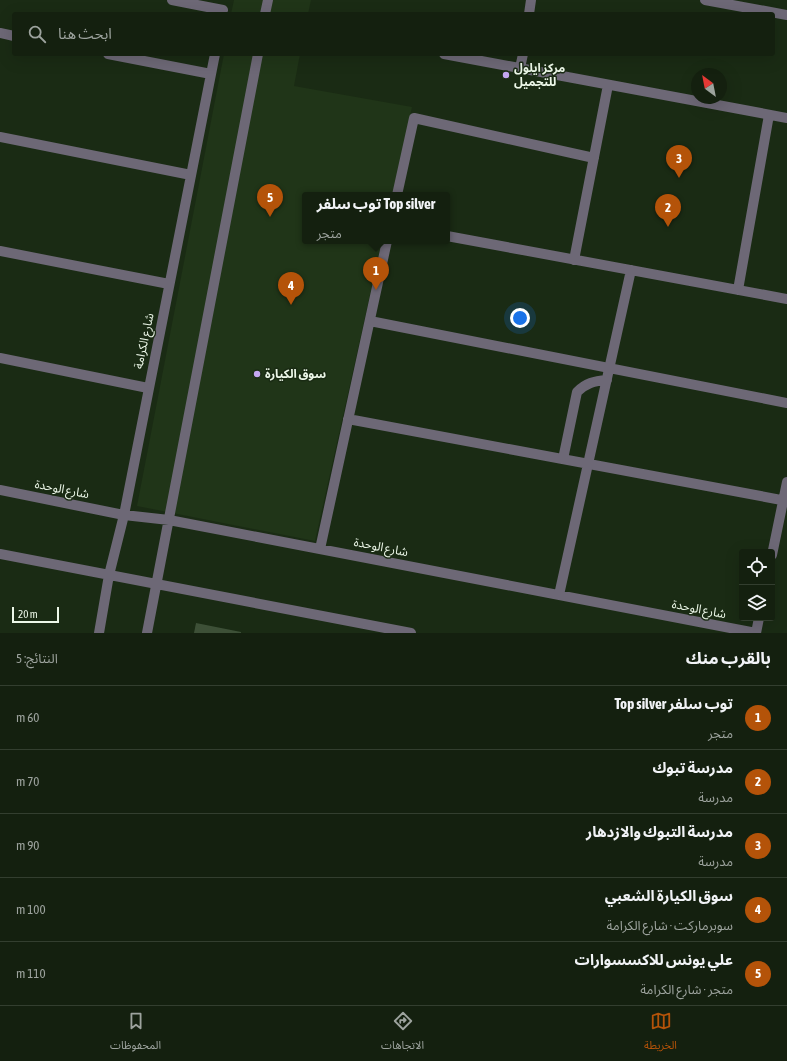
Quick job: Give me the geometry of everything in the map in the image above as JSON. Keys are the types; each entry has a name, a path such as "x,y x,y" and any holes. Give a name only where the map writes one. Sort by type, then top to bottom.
{"street":[{"path":"172,0 223,12 226,0"},
{"path":"265,12 268,0"},
{"path":"529,12 531,0"},
{"path":"705,0 771,12"},
{"path":"775,13 787,15"},
{"path":"0,33 12,36"},
{"path":"118,56 211,74"},
{"name":"شارع الكرامة","path":"99,633 109,575 124,515 215,56"},
{"path":"147,633 258,56"},
{"path":"455,56 787,118"},
{"path":"520,68 523,56"},
{"path":"574,260 608,85"},
{"path":"738,290 770,115"},
{"path":"398,192 414,118 594,158"},
{"path":"0,137 191,176"},
{"path":"450,237 787,299"},
{"path":"320,549 386,244"},
{"path":"0,251 169,284"},
{"path":"559,595 631,270"},
{"path":"370,321 787,403"},
{"path":"0,358 148,388"},
{"path":"563,459 577,392 584,385 607,380"},
{"path":"348,418 785,501"},
{"path":"773,549 785,501 787,482"},
{"name":"شارع الوحدة","path":"0,490 124,515 169,520 756,633"},
{"path":"0,554 412,633"},
{"path":"756,633 758,621"}],"shaded area":[{"path":"234,0 311,0 308,12 231,12"},
{"name":"سوق الكيارة","path":"224,56 300,56 294,86 412,107 394,192 302,192 302,244 381,244 315,541 137,506"}],"building":[{"path":"196,623 241,632 241,633 194,633"}],"place":[{"name":"مركز ايلول للتجميل","path":"506,75"},
{"name":"مدرسة التبوك والازدهار","path":"679,178"},
{"name":"علي يونس للاكسسوارات","path":"270,217"},
{"name":"مدرسة تبوك","path":"668,227"},
{"name":"توب سلفر Top silver","path":"376,290"},
{"name":"سوق الكيارة الشعبي","path":"291,305"},
{"name":"سوق الكيارة","path":"257,374"}]}
